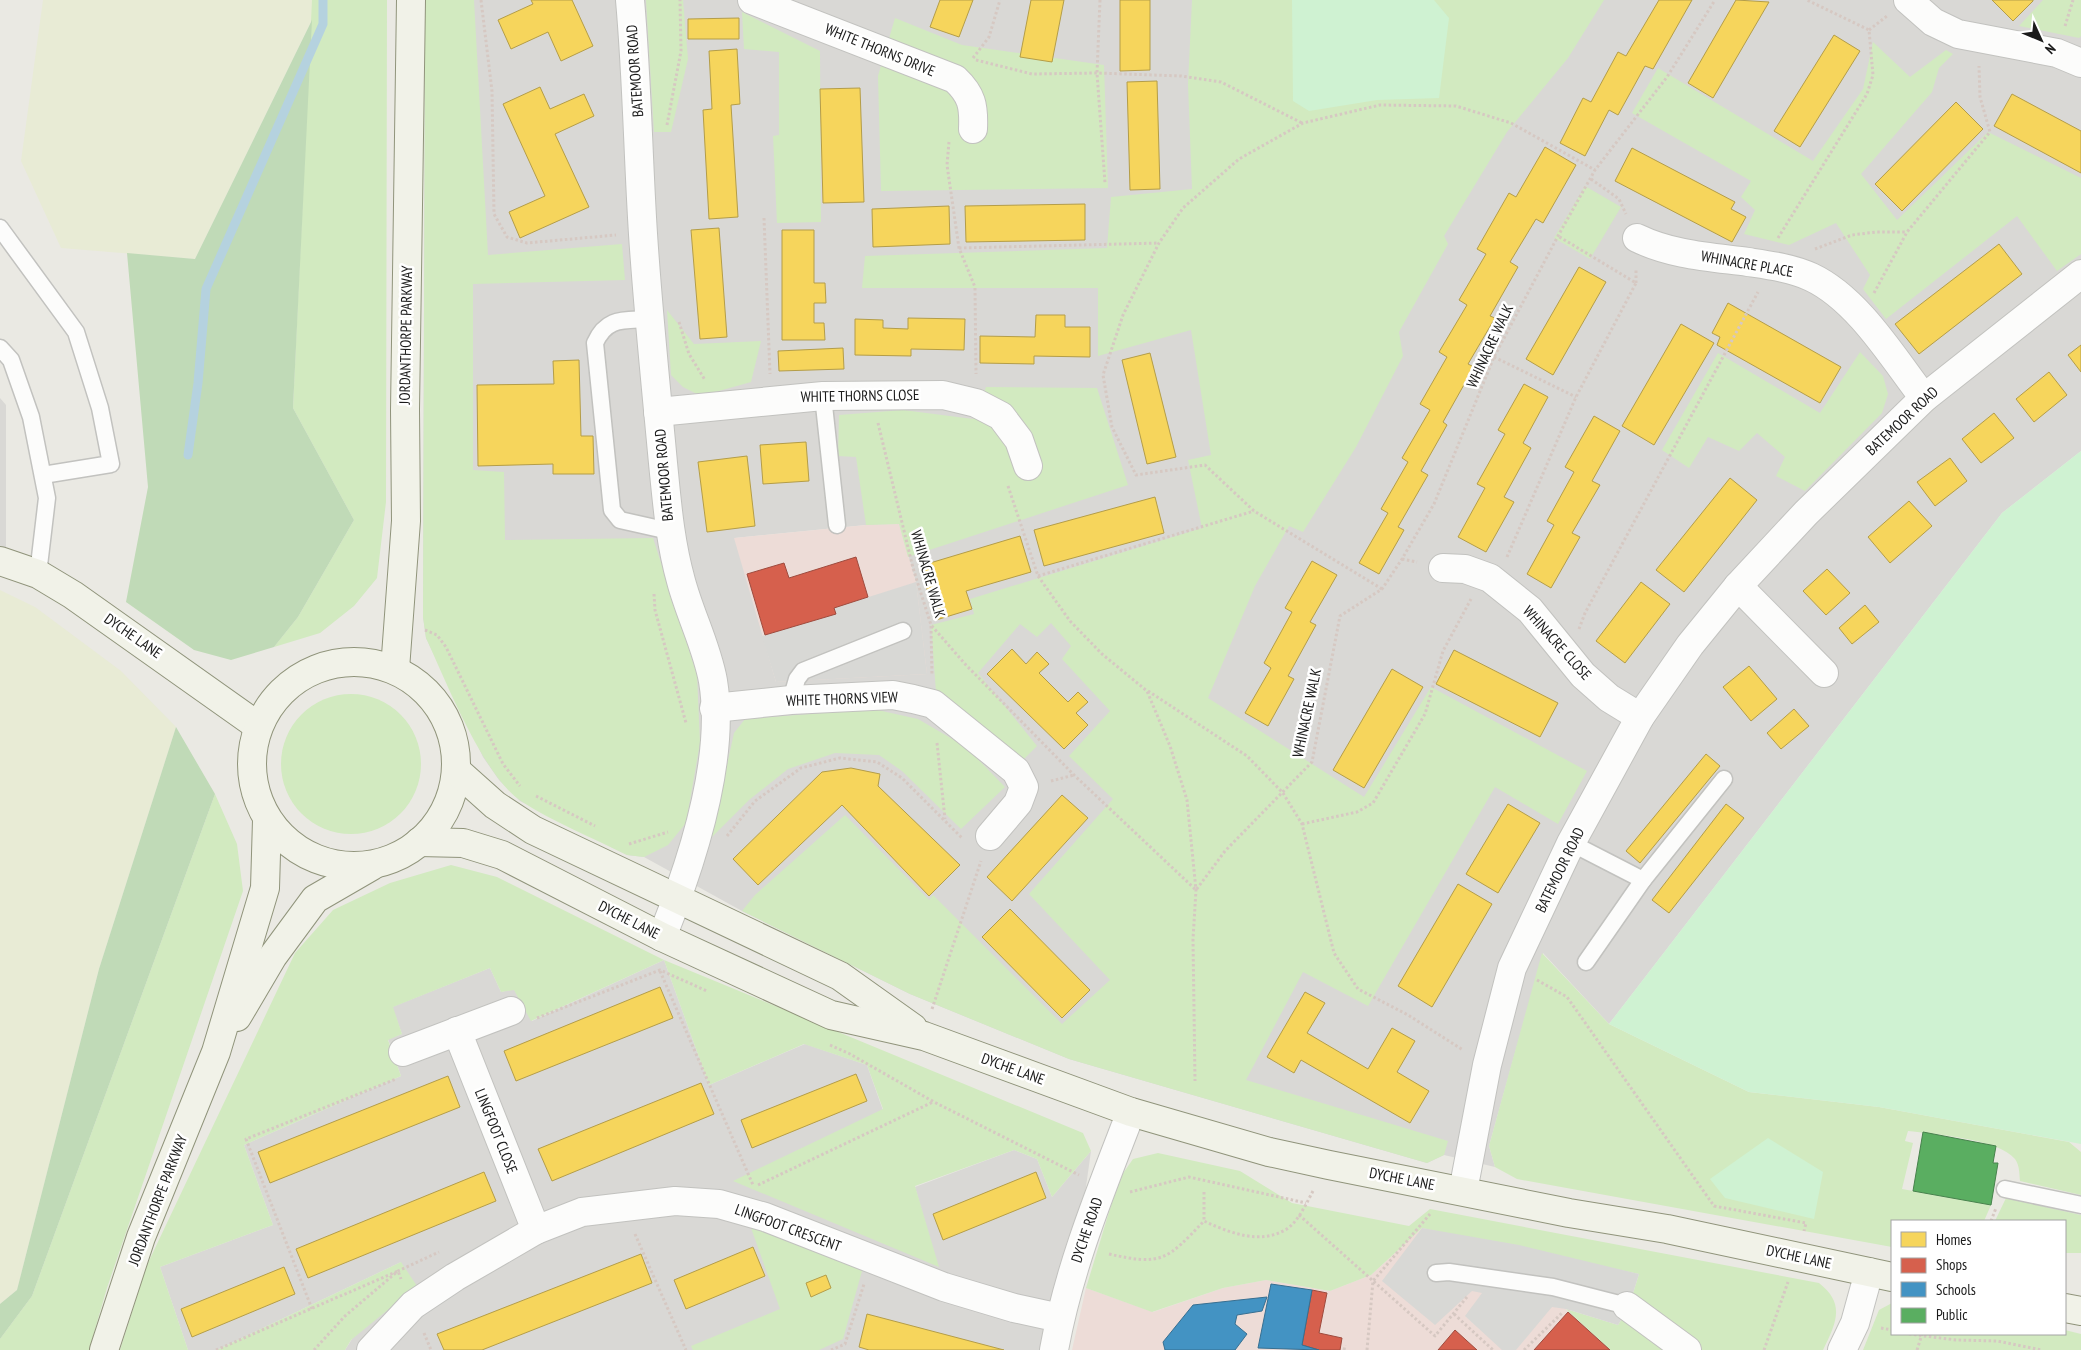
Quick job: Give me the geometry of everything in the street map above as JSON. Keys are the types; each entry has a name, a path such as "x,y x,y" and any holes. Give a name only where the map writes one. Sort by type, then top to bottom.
{"main road":[{"name":"JORDANTHORPE PARKWAY","path":"395,670 406,521 404,410 411,0"},
{"name":"DYCHE LANE","path":"0,561 38,574 139,640 258,726"},
{"path":"351,661 395,670 425,689 446,718 453,735 457,771 450,802 433,830 406,853 373,866 337,866 291,846 267,820 253,787 251,769 258,726 277,695 316,668 351,661"},
{"name":"DYCHE LANE","path":"457,771 495,806 533,830 840,976 924,1036"},
{"name":"JORDANTHORPE PARKWAY","path":"104,1350 141,1237 216,1052 265,888 267,820"},
{"name":"DYCHE LANE","path":"419,842 464,844 502,855 662,937 831,1015 924,1036 1130,1112 1269,1152 1329,1165 1569,1214 1667,1230 1881,1274"},
{"name":"JORDANTHORPE PARKWAY","path":"216,1052 273,956 315,899 373,866"},
{"path":"2066,1308 2081,1311"}],"street":[{"name":"BATEMOOR ROAD","path":"630,0 636,75 643,233 669,531 682,582 713,682 714,708 714,746 707,799 677,900 662,937"},
{"name":"WHITE THORNS DRIVE","path":"752,0 955,79 968,91 974,112 962,133"},
{"path":"1908,0 1933,22 1958,34 2057,53 2081,63"},
{"name":"WHINACRE PLACE","path":"1637,238 1655,247 1707,258 1772,266 1810,276 1839,294 1861,318 1924,398"},
{"name":"BATEMOOR ROAD","path":"1457,1190 1497,1018 1512,968 1571,843 1640,717 1690,645 1738,586 1806,513 1924,398 2081,274"},
{"name":"WHITE THORNS CLOSE","path":"658,412 720,404 823,396 943,395 976,403 1001,416 1019,440 1028,466"},
{"name":"WHINACRE CLOSE","path":"1443,568 1465,569 1490,578 1530,610 1546,628 1569,660 1609,698 1640,717"},
{"path":"1738,586 1824,673"},
{"name":"WHITE THORNS VIEW","path":"714,708 791,700 893,695 933,704 1016,771 1024,787 1018,803 978,844"},
{"path":"404,1052 511,1010"},
{"name":"LINGFOOT CLOSE","path":"457,1031 536,1230"},
{"name":"DYCHE ROAD","path":"1054,1350 1060,1318 1082,1240 1130,1112"},
{"name":"LINGFOOT CRESCENT","path":"371,1350 413,1305 455,1277 536,1230 582,1212 675,1201 719,1204 765,1217 944,1287 1014,1308 1060,1318"},
{"path":"1842,1350 1881,1274"},
{"path":"1628,1306 1687,1350"}],"lane":[{"path":"0,228 76,332 100,408 111,464 43,475"},
{"path":"650,319 611,322 601,330 595,342 612,510 620,520 669,531"},
{"path":"0,348 11,360 31,417 47,498 38,574"},
{"path":"823,396 837,525"},
{"path":"791,700 797,678 803,671 903,631"},
{"path":"1586,962 1643,880 1724,779"},
{"path":"1571,843 1643,880"},
{"path":"2005,1189 2081,1205"},
{"path":"1436,1273 1449,1272 1553,1287 1628,1306"}],"path":[{"path":"482,0 492,91 494,214 508,238 527,243 643,233"},
{"path":"667,128 681,51 680,0"},
{"path":"1000,0 989,37 972,59 1032,74 1097,72 1181,76 1221,82 1303,123"},
{"path":"1100,0 1097,72 1105,183"},
{"name":"WHINACRE WALK","path":"871,396 913,568 931,626 966,665 1074,775 1196,890 1225,851 1312,762 1340,616 1382,590 1402,559 1434,504 1494,357 1558,236 1595,170 1667,77 1715,0"},
{"path":"1569,660 1585,613 1772,266 1774,245 1867,94 1873,75 1869,30 1808,0"},
{"path":"1861,318 1907,232 1990,132 1980,96 1978,66 1984,39"},
{"path":"1382,590 1254,511 1205,465 1136,475 1112,427 1103,375 1123,315 1159,243 1183,208 1239,158 1303,123 1380,105 1456,106 1511,123 1595,170"},
{"path":"962,133 947,165 959,248 975,287 976,403"},
{"path":"764,218 771,400"},
{"path":"1772,266 1852,235 1876,232 1907,232"},
{"path":"1302,824 1357,812 1373,803 1425,714 1443,651 1470,599 1503,566 1576,397 1636,283 1558,236"},
{"path":"959,248 1159,243"},
{"path":"678,320 689,354 720,404"},
{"path":"1494,357 1576,397"},
{"path":"1028,466 1003,470 1038,576 1070,621 1102,654 1147,691 1247,756 1283,793 1302,824 1334,954 1358,989 1408,1016 1487,1065"},
{"path":"1038,576 1254,511"},
{"path":"654,591 655,610 687,727"},
{"path":"398,620 437,635 446,647 503,764 523,789"},
{"path":"1147,691 1170,746 1187,800 1196,890 1193,940 1195,1081"},
{"path":"623,840 632,845 671,832 694,843 725,839 755,801 801,768 840,758 877,762 902,778 978,844 924,1036"},
{"path":"531,794 598,828"},
{"path":"1512,968 1568,997 1714,1206 1806,1223 1798,1256 1764,1350"},
{"path":"660,970 754,1187"},
{"path":"511,1010 522,1024 660,970 714,994"},
{"path":"822,1042 850,1054 934,1102 1103,1186 1132,1192 1188,1177 1306,1203"},
{"path":"312,1309 246,1139 413,1072 404,1052"},
{"path":"719,1204 934,1102"},
{"path":"1204,1221 1235,1236 1263,1236 1286,1230 1299,1215 1329,1165"},
{"path":"1367,1350 1373,1281 1457,1190"},
{"path":"1128,1201 1132,1192"},
{"path":"1112,1245 1108,1254 1140,1261 1166,1257 1182,1244 1204,1221 1204,1192"},
{"path":"623,1206 686,1350"},
{"path":"1299,1215 1435,1336 1472,1290"},
{"path":"832,1350 845,1344 871,1259"},
{"path":"216,1350 398,1271 431,1350"},
{"path":"1524,1350 1566,1309"},
{"path":"1454,1314 1493,1350"},
{"path":"1917,1350 1922,1335 1956,1340 1997,1341 2041,1350"},
{"path":"1344,1350 1346,1345"}],"shaded area":[{"path":"425,0 2081,0 2081,451 2002,513 1609,1024 1543,953 1489,1146 1495,1167 1444,1155 1427,1163 1069,1059 910,994 742,911 644,857 627,855 520,801 499,780 483,757 426,638 423,617","holes":["899,524 916,582 776,682 735,538 866,525"]},
{"path":"0,398 6,405 6,548 0,546"},
{"path":"899,524 916,582 927,674 776,682 734,538 866,525"},
{"path":"916,582 927,674 776,682 762,636 836,614 834,608"},
{"path":"664,960 709,1085 805,1044 867,1065 938,1267 915,1187 1014,1150 1037,1159 1052,1197 1091,1151 1063,1350 345,1350 401,1262 217,1350 188,1350 160,1267 273,1225 244,1145 401,1076 388,1039 402,1034 392,1007 490,968 501,992 514,989 532,1021"},
{"path":"1422,1228 1519,1245 1568,1312 1610,1350 1072,1350 1086,1288 1153,1312 1223,1288 1266,1280 1330,1291 1371,1275"},
{"path":"1422,1228 1519,1245 1639,1274 1628,1309 1618,1325 1566,1309 1552,1307 1516,1350 1502,1350 1465,1316 1482,1293 1472,1291 1435,1325 1382,1281"}],"green space":[{"path":"43,0 312,0 312,20 195,259 61,248 21,161"},
{"path":"312,0 387,0 386,502 377,578 354,606 320,633 274,647 298,617 354,520 293,408"},
{"path":"425,0 474,0 488,255 622,244 625,280 473,284 473,470 504,472 505,540 653,538 697,675 700,743 686,823 668,845 644,857 627,855 560,823 533,809 507,789 493,771 467,726 426,638 423,617"},
{"path":"646,0 683,0 688,59 671,132 654,132"},
{"path":"1192,0 1604,0 1568,58 1507,132 1444,236 1448,244 1399,332 1403,356 1356,447 1303,532 1289,526 1255,586 1208,698 1364,797 1431,687 1587,771 1558,824 1495,787 1368,1006 1303,972 1246,1080 1448,1141 1444,1155 1427,1163 1069,1059 910,994 742,911 755,895 845,815 929,900 933,895 1062,1024 1110,980 1029,894 1113,799 1069,756 1110,711 1062,659 1071,646 1051,623 1037,637 1020,624 978,673 1037,746 1020,763 989,731 936,692 931,625 974,614 970,599 1202,528 1188,460 1211,455 1191,330 1098,356 1098,288 862,288 865,256 1107,248 1111,197 1192,189 1188,84"},
{"path":"1292,0 1434,0 1449,18 1439,98 1377,100 1309,111 1293,101"},
{"path":"2043,0 2081,0 2081,36 2079,38 2019,26"},
{"path":"742,12 820,51 821,222 777,223 773,136 779,135 779,52 744,49"},
{"path":"895,18 962,45 1104,65 1108,188 881,191 878,76"},
{"path":"312,20 293,408 354,520 298,617 274,647 231,660 194,650 126,602 148,487 127,253 195,259"},
{"path":"1873,42 1910,77 1946,50 1953,54 1939,68 1932,92 1861,174 1897,220 1988,132 2081,178 2081,254 2057,271 2017,216 1886,319 1863,289 1870,275 1836,223 1789,245 1744,234 1755,210 1741,197 1751,181 1632,113 1658,68 1813,161 1863,89"},
{"path":"1585,186 1621,207 1590,259 1554,238"},
{"path":"667,310 694,344 761,341 751,382 701,396 683,387 671,375"},
{"path":"1860,352 1883,376 1888,394 1882,413 1805,491 1776,476 1785,457 1757,433 1739,451 1708,437 1689,468 1662,450 1718,353 1820,413"},
{"path":"986,387 1097,388 1128,485 908,557 899,524 866,525 856,457 838,456 839,415 903,410 973,419"},
{"path":"2081,451 2081,1144 1879,1107 1749,1092 1609,1024 2002,513"},
{"path":"0,590 35,607 121,671 176,727 99,969 17,1290 0,1304"},
{"path":"351,694 365,695 378,699 401,714 416,737 420,750 420,778 416,791 401,814 378,829 365,833 351,834 337,833 324,829 301,814 286,791 282,778 281,764 282,750 286,737 301,714 324,699 337,695"},
{"path":"873,709 918,719 966,747 1005,787 961,829 902,771 879,755 835,753 788,769 749,800 711,838 734,733 745,719"},
{"path":"176,727 215,794 32,1296 0,1339 0,1304 17,1290 99,969"},
{"path":"215,794 237,844 243,891 107,1288 89,1350 0,1350 0,1339 32,1296"},
{"path":"451,865 497,877 664,960 531,1021 514,990 501,992 490,968 393,1007 402,1034 388,1040 401,1076 244,1145 273,1225 160,1267 188,1350 120,1350 147,1265 295,953 333,910 390,883"},
{"path":"1542,953 1609,1024 1749,1092 1879,1107 2069,1142 2081,1152 2081,1195 2020,1181 2019,1167 2015,1159 2007,1152 1995,1147 1981,1142 1949,1136 1908,1131 1905,1141 1913,1143 1902,1189 1991,1205 1984,1220 1891,1220 1891,1247 1517,1179 1495,1167 1489,1146"},
{"path":"664,960 1083,1133 1091,1151 1052,1197 1037,1159 1014,1150 915,1186 939,1267 733,1181 883,1109 867,1065 804,1044 709,1085"},
{"path":"1768,1138 1823,1172 1814,1219 1725,1198 1710,1179"},
{"path":"1158,1153 1240,1171 1292,1203 1409,1226 1430,1209 1819,1283 1833,1299 1836,1306 1835,1322 1823,1350 1610,1350 1566,1309 1618,1325 1628,1309 1639,1274 1422,1228 1371,1275 1330,1291 1266,1280 1223,1288 1152,1312 1086,1288 1119,1179 1133,1159"},
{"path":"2006,1198 2081,1215 2081,1253 2066,1253 2066,1220 1995,1220"},
{"path":"751,1228 805,1245 862,1271 843,1339 819,1350 693,1350 691,1346 780,1309"},
{"path":"401,1262 417,1286 351,1340 345,1350 217,1350"},
{"path":"1891,1304 1891,1335 2066,1335 2066,1330 2081,1334 2081,1350 1863,1350 1879,1310"}],"building: Homes":[{"path":"531,0 572,0 593,46 561,61 548,32 511,49 498,20 533,4"},
{"path":"940,0 973,0 959,37 930,27"},
{"path":"1031,0 1064,0 1052,62 1020,57"},
{"path":"1120,0 1150,0 1150,70 1120,71"},
{"path":"1659,0 1692,0 1653,69 1645,66 1618,115 1609,110 1585,156 1560,143 1583,98 1591,102 1618,52 1626,56"},
{"path":"1736,0 1769,2 1713,98 1688,83"},
{"path":"1992,0 2033,0 2033,1 2013,21"},
{"path":"739,18 739,39 688,39 688,19"},
{"path":"1834,35 1860,51 1800,147 1774,131"},
{"path":"737,49 740,104 731,105 738,217 709,219 703,110 712,109 709,51"},
{"path":"1157,81 1160,189 1130,190 1127,82"},
{"path":"540,87 550,109 584,94 594,116 555,134 589,207 520,238 509,212 545,196 503,104"},
{"path":"860,88 864,202 823,203 820,89"},
{"path":"2012,94 2081,131 2081,173 1994,126"},
{"path":"1956,102 1983,129 1902,211 1875,184"},
{"path":"1545,147 1576,165 1543,223 1536,219 1510,262 1518,267 1490,316 1495,318 1468,364 1474,367 1443,422 1447,425 1421,471 1428,475 1398,527 1404,530 1379,574 1359,563 1388,513 1381,509 1408,462 1402,458 1430,410 1420,404 1447,357 1439,352 1467,305 1459,300 1486,254 1477,249 1509,193 1516,197"},
{"path":"1632,148 1735,202 1731,209 1746,217 1732,242 1615,181"},
{"path":"1085,204 1085,240 966,242 965,206"},
{"path":"949,206 950,244 873,247 872,209"},
{"path":"719,228 727,337 700,339 691,230"},
{"path":"782,230 814,230 814,283 825,283 826,303 814,303 814,323 824,323 825,340 782,340"},
{"path":"1999,244 2022,274 1919,354 1895,324"},
{"path":"1579,267 1606,282 1553,375 1526,359"},
{"path":"1728,303 1841,367 1820,403 1717,345 1720,337 1712,333"},
{"path":"1036,315 1065,315 1065,327 1090,327 1090,357 1034,356 1034,364 980,363 980,336 1035,337"},
{"path":"908,318 965,319 964,350 911,349 911,356 855,355 855,319 883,320 883,328 908,329"},
{"path":"1681,324 1714,343 1654,445 1622,426"},
{"path":"2081,345 2081,372 2068,355"},
{"path":"843,348 844,369 779,371 778,351"},
{"path":"1150,353 1176,457 1147,464 1122,360"},
{"path":"579,360 581,436 593,436 594,474 553,474 553,464 478,466 477,385 554,384 553,361"},
{"path":"2049,372 2067,395 2034,422 2016,399"},
{"path":"1524,384 1548,397 1523,443 1531,448 1504,497 1514,502 1486,552 1458,537 1485,488 1477,484 1505,434 1498,430"},
{"path":"1994,413 2014,438 1981,463 1962,439"},
{"path":"1594,416 1620,431 1592,481 1600,485 1572,533 1580,537 1551,588 1527,574 1554,525 1547,521 1574,472 1565,467"},
{"path":"806,442 809,481 763,484 760,445"},
{"path":"747,456 755,526 707,532 698,462"},
{"path":"1950,458 1967,481 1935,506 1917,482"},
{"path":"1730,478 1757,500 1684,592 1656,570"},
{"path":"1155,497 1164,533 1044,566 1034,530"},
{"path":"1909,501 1932,526 1890,563 1868,537"},
{"path":"1020,536 1031,572 966,591 972,609 936,620 920,566"},
{"path":"1312,561 1337,575 1310,622 1316,625 1288,676 1294,679 1268,726 1245,713 1271,668 1264,663 1292,612 1285,608"},
{"path":"1827,569 1850,593 1826,615 1803,591"},
{"path":"1641,582 1670,604 1625,663 1596,641"},
{"path":"1865,605 1879,622 1852,644 1839,628"},
{"path":"1012,649 1026,664 1037,652 1049,664 1039,673 1068,702 1078,692 1088,702 1076,713 1088,725 1064,749 987,674"},
{"path":"1454,650 1558,703 1540,737 1436,684"},
{"path":"1749,666 1777,699 1751,721 1723,687"},
{"path":"1392,669 1423,687 1364,788 1333,770"},
{"path":"1794,709 1809,726 1781,749 1767,733"},
{"path":"1706,754 1720,766 1640,863 1626,851"},
{"path":"851,768 880,774 878,786 960,865 929,896 842,805 758,885 733,859 822,772"},
{"path":"1062,795 1088,818 1012,901 987,877"},
{"path":"1508,804 1540,823 1498,893 1466,874"},
{"path":"1726,804 1744,818 1669,913 1652,900"},
{"path":"1458,884 1492,904 1432,1007 1398,986"},
{"path":"1010,909 1090,990 1062,1018 982,937"},
{"path":"660,987 673,1018 516,1081 504,1051"},
{"path":"1305,992 1325,1003 1307,1033 1368,1069 1392,1028 1415,1041 1397,1072 1429,1091 1410,1123 1301,1060 1294,1073 1267,1057"},
{"path":"856,1074 867,1101 752,1148 741,1120"},
{"path":"448,1076 460,1107 270,1183 258,1152"},
{"path":"701,1083 714,1114 552,1181 538,1149"},
{"path":"484,1172 496,1201 308,1278 296,1249"},
{"path":"1036,1172 1046,1198 943,1240 933,1214"},
{"path":"753,1247 765,1276 686,1309 674,1280"},
{"path":"641,1254 652,1283 482,1350 444,1350 437,1334"},
{"path":"284,1267 295,1294 192,1337 181,1309"},
{"path":"826,1275 831,1288 811,1297 806,1283"},
{"path":"867,1314 1004,1350 869,1350 859,1347"}],"building: Shops":[{"path":"856,557 868,597 834,608 836,614 765,635 747,574 784,563 789,578"},
{"path":"1312,1290 1327,1293 1319,1333 1342,1338 1340,1350 1319,1350 1302,1345"},
{"path":"1568,1312 1610,1350 1534,1350"},
{"path":"1455,1330 1477,1350 1438,1350"}],"building: Schools":[{"path":"1271,1284 1312,1290 1302,1345 1319,1350 1258,1348"},
{"path":"1267,1297 1262,1311 1237,1315 1235,1324 1247,1334 1235,1350 1165,1350 1163,1342 1193,1305"}],"building: Public":[{"path":"1923,1132 1996,1146 1993,1163 1998,1163 1991,1205 1913,1191"}],"waterway":[{"path":"188,455 198,383 206,289 323,24 323,0"}]}
